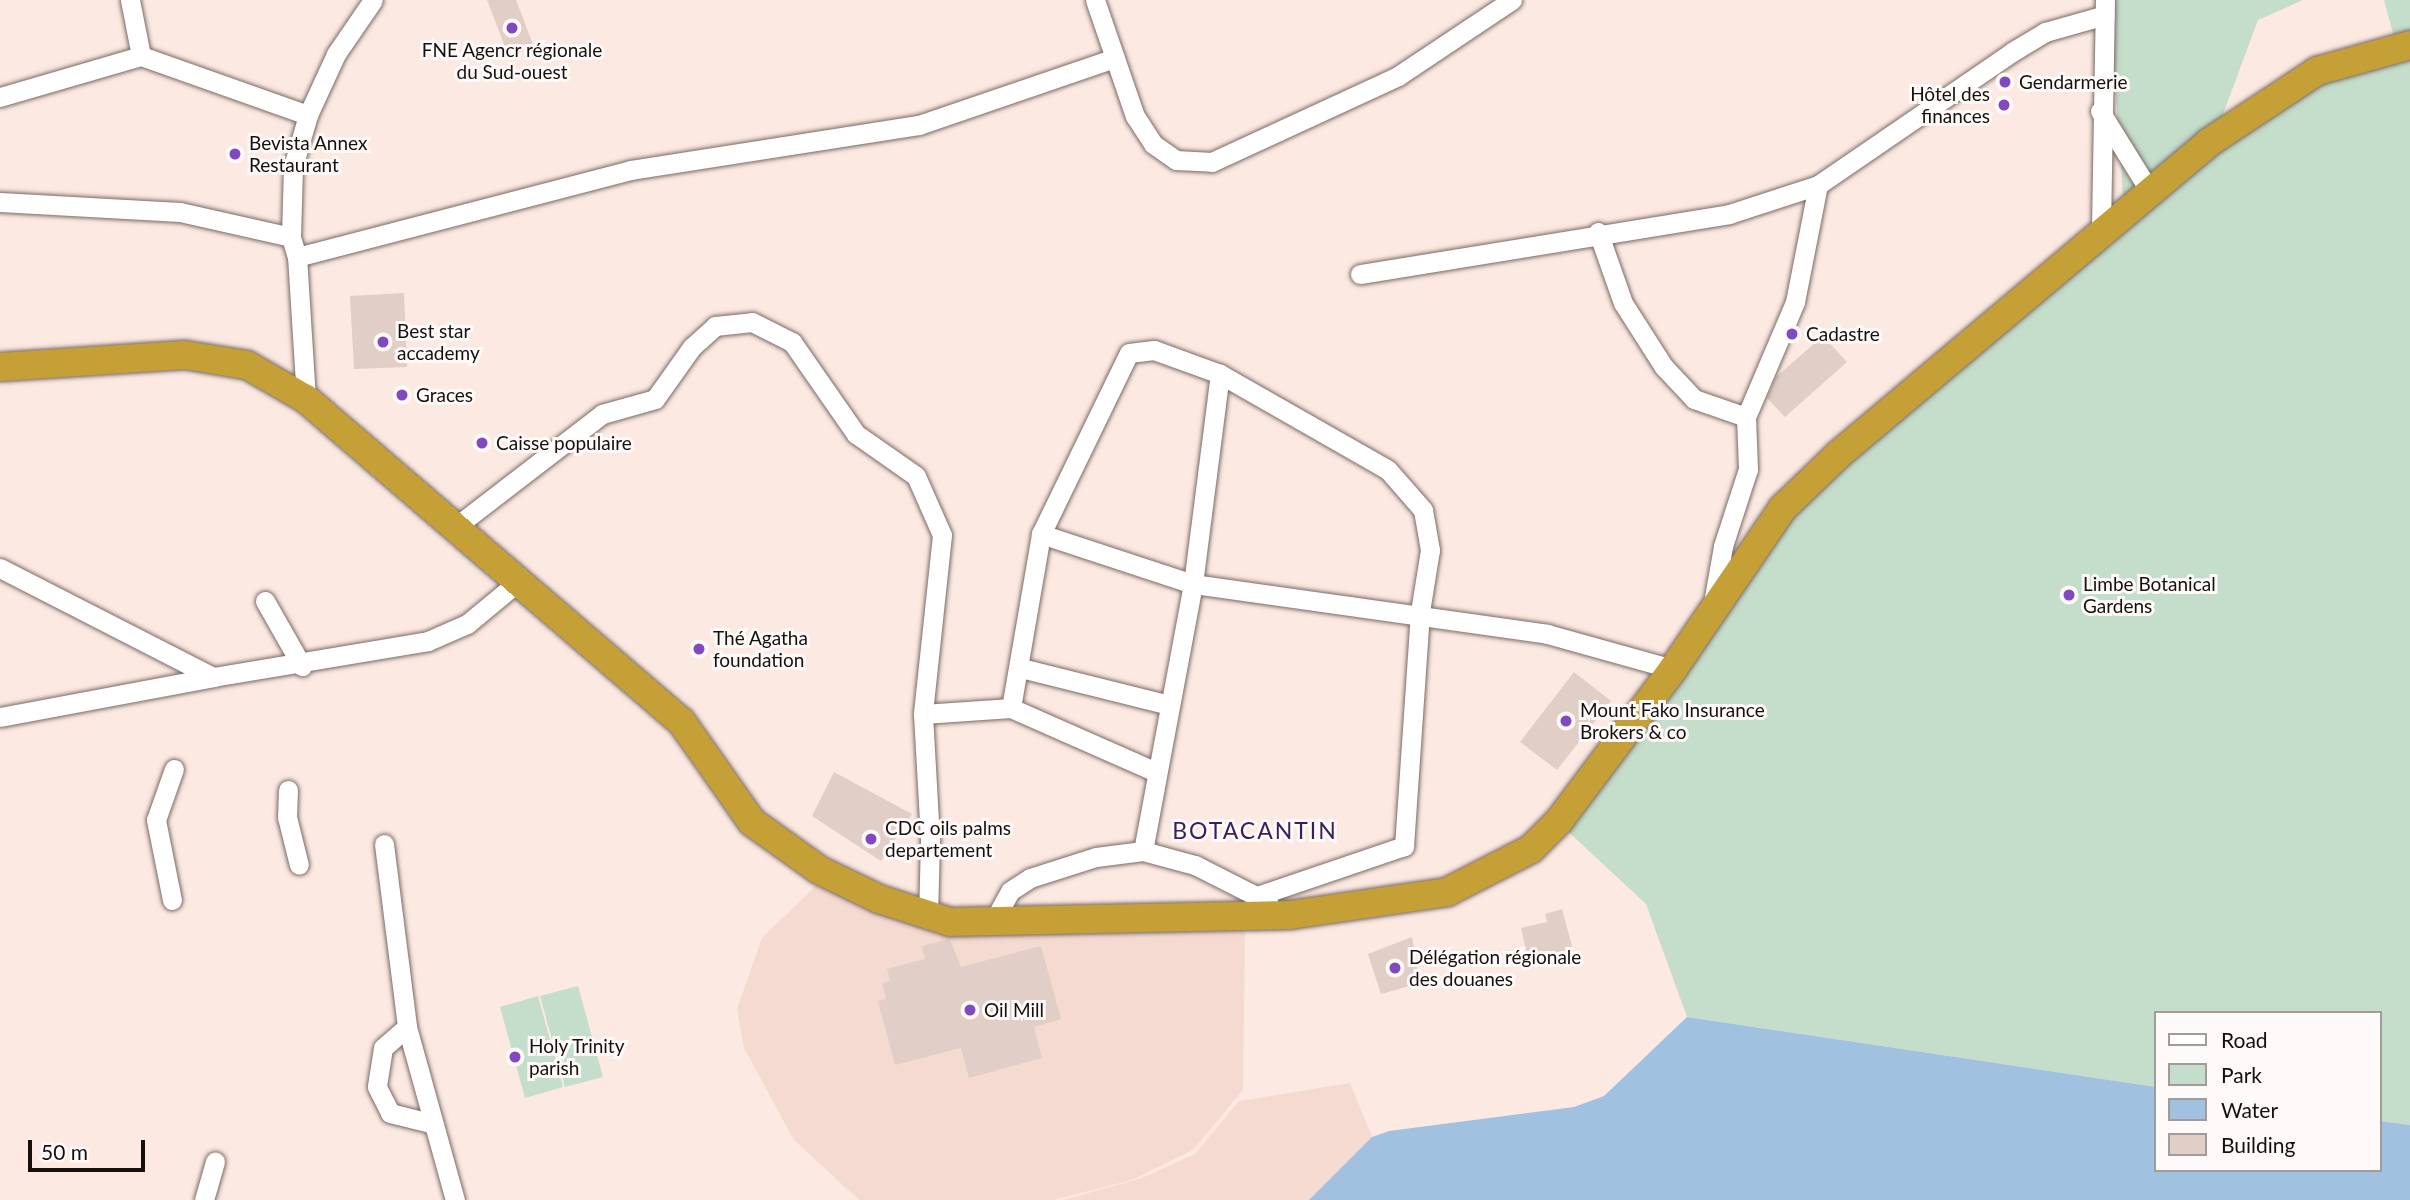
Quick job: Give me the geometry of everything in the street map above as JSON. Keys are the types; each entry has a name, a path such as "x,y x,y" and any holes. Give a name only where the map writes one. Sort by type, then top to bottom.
{"highway":[{"path":"0,367 185,355 247,365 306,399 681,721 752,822 819,870 928,919 993,922 1290,915 1447,892 1531,849 1559,821 1673,669 1713,603 1792,499 2101,228 2148,190 2297,82 2345,61 2403,46"}],"street":[{"path":"130,0 141,56"},
{"path":"306,399 297,257 291,237 293,167 308,115 336,54 373,0"},
{"path":"1095,0 1135,116 1153,144 1176,160 1212,162 1398,76 1512,0"},
{"path":"1360,274 1598,232 1729,214 1818,185 2012,52 2045,32 2105,8 2099,110 2101,228"},
{"path":"0,97 141,56 308,115"},
{"path":"297,257 631,170 919,125 1115,58"},
{"path":"2099,110 2148,190"},
{"path":"1713,603 1723,546 1748,469 1746,417 1795,302 1818,185"},
{"path":"0,202 180,212 291,237"},
{"path":"1598,232 1623,303 1664,367 1694,399 1746,417"},
{"path":"454,528 602,414 655,399 703,334 733,322 768,326 808,358 856,434 916,476 935,513 942,535 923,714 930,841 928,919"},
{"path":"1011,708 1021,668 1041,534 1129,353 1154,350 1220,374 1388,470 1423,510 1430,550 1420,612 1404,846 1257,896"},
{"path":"1143,851 1193,584 1220,374"},
{"path":"1041,534 1193,584 1420,612 1546,634 1673,669"},
{"path":"0,568 213,677"},
{"path":"0,717 213,677 302,666 428,641 467,624 519,581"},
{"path":"265,601 302,666"},
{"path":"1021,668 1169,705"},
{"path":"923,714 1011,708 1156,772"},
{"path":"172,900 156,820 174,769"},
{"path":"288,790 288,817 299,865"},
{"path":"384,844 407,1027 455,1200"},
{"path":"993,922 1010,891 1030,878 1084,860 1143,851 1171,855 1257,896 1290,915"},
{"path":"407,1027 383,1048 377,1087 390,1113 433,1124"},
{"path":"204,1200 215,1162"}],"shaded area":[{"path":"825,877 877,904 1245,926 1243,1090 1193,1150 1132,1180 1053,1200 859,1200 794,1140 744,1048 737,1009 762,938"},
{"path":"1350,1083 1372,1137 1309,1200 1063,1200 1142,1178 1195,1154 1239,1101"}],"green space":[{"name":"Limbe Botanical Gardens","path":"2109,0 2303,0 2258,20 2212,144 2318,71 2397,48 2384,0 2410,0 2410,1125 2382,1121 2382,1011 2154,1011 2154,1087 1687,1017 1646,904 1561,825 1789,506 2124,209"},
{"path":"578,986 603,1077 565,1087 540,996"},
{"path":"538,996 563,1087 525,1098 500,1007"}],"water":[{"path":"1687,1017 2154,1087 2154,1172 2382,1172 2382,1121 2410,1125 2410,1200 1309,1200 1372,1137 1389,1131 1574,1107 1604,1096"}],"building":[{"name":"FNE Agencr régionale du Sud-ouest","path":"487,0 516,0 534,47 509,57"},
{"path":"404,293 407,367 354,369 350,296"},
{"path":"1823,336 1847,362 1785,417 1767,398 1776,377"},
{"name":"Mount Fako Insurance Brokers & co","path":"1574,672 1611,701 1557,770 1520,742"},
{"name":"CDC oils palms departement","path":"834,772 912,814 881,861 812,816"},
{"path":"1562,909 1575,957 1558,961 1555,953 1528,959 1521,928 1547,922 1545,914"},
{"name":"Délégation régionale des douanes","path":"1412,937 1420,983 1381,994 1368,954"},
{"name":"Oil Mill","path":"950,939 961,967 1041,946 1061,1019 1034,1027 1042,1058 969,1078 961,1048 895,1065 878,1001 886,999 882,983 890,981 887,969 925,959 922,946"}],"place":[{"name":"FNE Agencr régionale du Sud-ouest","path":"512,28"},
{"name":"Gendarmerie","path":"2005,82"},
{"name":"Hôtel des finances","path":"2004,105"},
{"name":"Bevista Annex Restaurant","path":"235,154"},
{"name":"Cadastre","path":"1792,334"},
{"name":"Best star accademy","path":"383,342"},
{"name":"Graces","path":"402,395"},
{"name":"Caisse populaire","path":"482,443"},
{"name":"Limbe Botanical Gardens","path":"2069,595"},
{"name":"Thé Agatha foundation","path":"699,649"},
{"name":"Mount Fako Insurance Brokers & co","path":"1566,721"},
{"name":"CDC oils palms departement","path":"871,839"},
{"name":"Délégation régionale des douanes","path":"1395,968"},
{"name":"Oil Mill","path":"970,1010"},
{"name":"Holy Trinity parish","path":"515,1057"}],"district":[{"name":"BOTACANTIN","path":"1255,830"}]}
